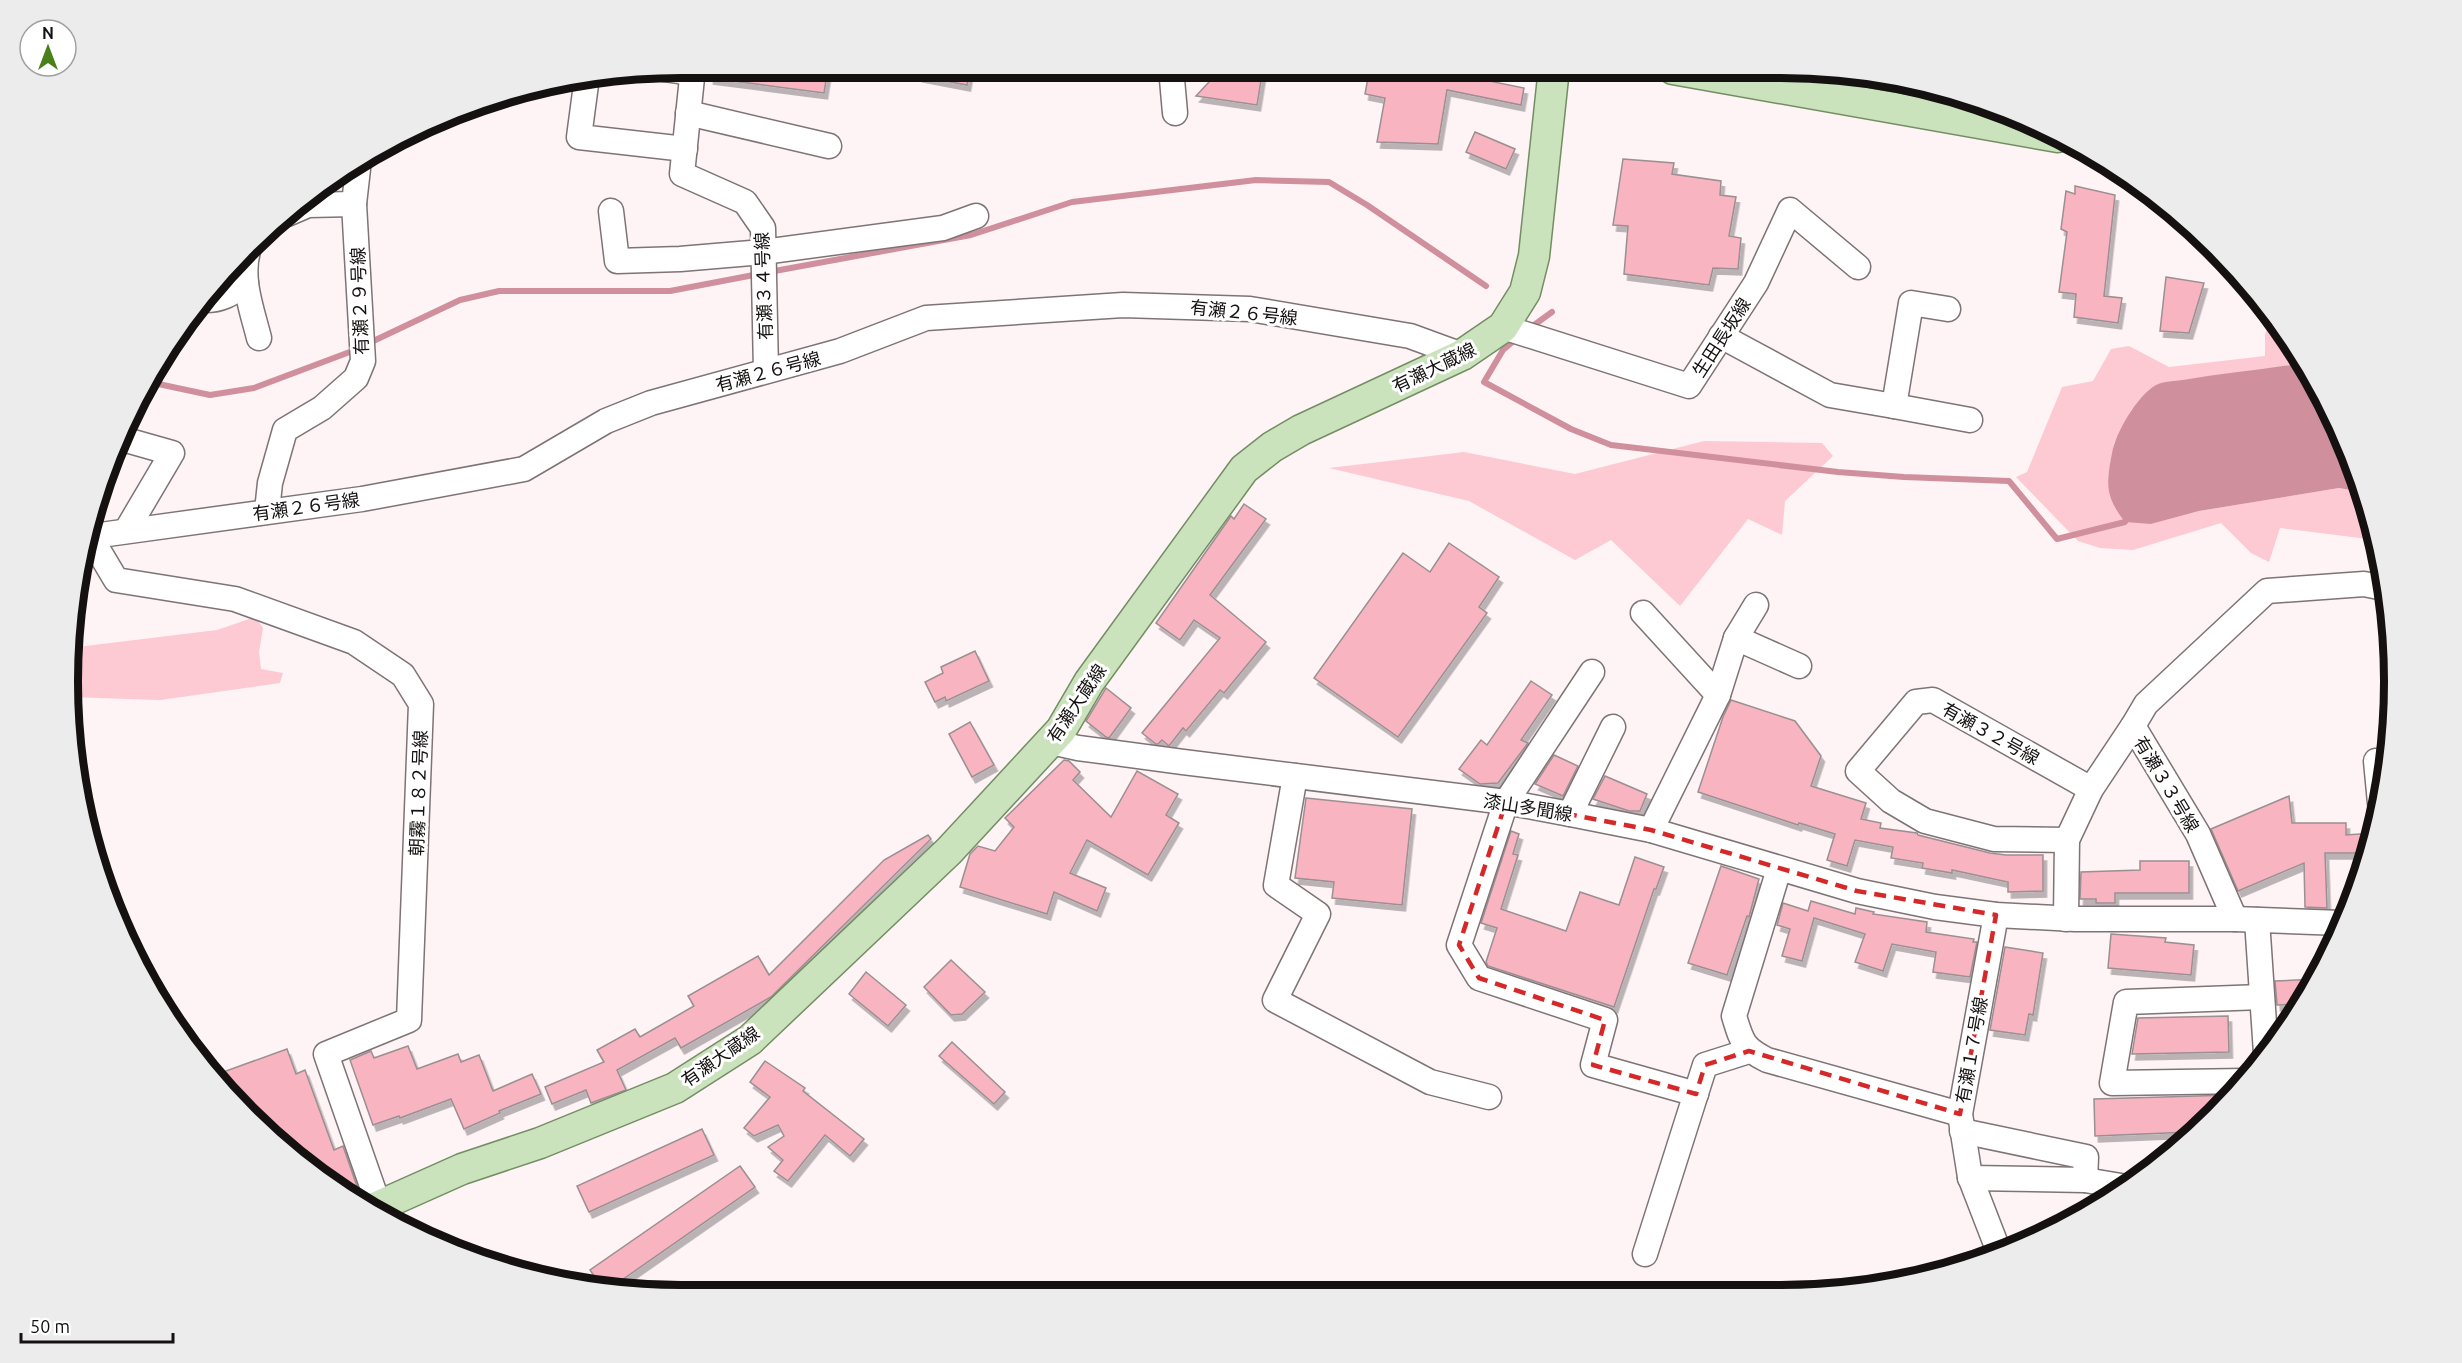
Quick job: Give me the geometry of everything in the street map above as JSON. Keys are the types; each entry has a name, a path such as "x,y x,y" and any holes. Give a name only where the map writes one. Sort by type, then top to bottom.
{"main road":[{"name":"有瀬大蔵線","path":"382,1205 462,1169 540,1143 675,1088 750,1040 949,850 1051,742 1061,730 1089,682 1244,469 1272,447 1301,430 1462,355 1503,327 1526,292 1534,256 1553,78"},
{"path":"1737,78 1957,109 2011,124"}],"street":[{"name":"有瀬３４号線","path":"692,78 682,174 745,202 763,228 766,371"},
{"path":"1172,78 1175,112"},
{"path":"585,86 579,137 685,149"},
{"path":"688,113 829,146"},
{"name":"有瀬２９号線","path":"267,511 270,483 285,430 322,408 347,386 356,378 363,361 354,204 358,173"},
{"path":"313,204 354,204"},
{"name":"生田長坂線","path":"1503,327 1689,386 1756,283 1790,210 1858,267"},
{"path":"611,211 617,261 763,256 943,228 976,216"},
{"path":"244,267 259,338"},
{"path":"216,299 231,295 246,283"},
{"path":"1894,406 1911,303 1948,309"},
{"name":"有瀬２６号線","path":"97,536 362,499 525,469 606,421 651,403 840,351 927,318 1123,304 1250,309 1410,336 1462,355"},
{"path":"1721,336 1830,394 1970,420"},
{"path":"126,531 172,453 129,441"},
{"name":"朝霧１８２号線","path":"94,545 116,580 235,599 354,642 403,675 421,704 409,1020 326,1054 372,1199"},
{"name":"有瀬３３号線","path":"2265,1041 2262,997 2246,920 2198,834 2133,726 2146,704 2267,591 2364,584 2376,586"},
{"path":"1652,830 1718,695 1736,638 1756,605"},
{"path":"1643,613 1718,695"},
{"path":"1736,638 1799,666"},
{"path":"1592,672 1506,802 1459,945 1479,978 1605,1020 1593,1065 1696,1094"},
{"name":"有瀬３２号線","path":"2067,840 1994,839 1925,821 1891,801 1858,771 1916,702 1933,700 2091,789"},
{"path":"2067,919 2067,840 2091,789 2133,726"},
{"path":"1570,814 1613,727"},
{"name":"漆山多聞線","path":"1051,742 1089,749 1506,802 1652,830 1857,891 1935,907 1996,915 2067,919 2333,923"},
{"path":"2376,761 2377,771"},
{"path":"1295,776 1276,885 1318,914 1275,1000 1430,1082 1489,1097"},
{"path":"1779,869 1734,1016 1740,1036 1749,1051 1767,1060 1961,1122 2086,1157 2085,1180"},
{"name":"有瀬１７号線","path":"1996,915 1961,1122 1970,1178 1996,1245"},
{"path":"2232,1081 2112,1083 2126,1002 2262,997"},
{"path":"1645,1254 1705,1065 1749,1051"},
{"path":"1970,1178 2085,1180 2113,1185"}],"highlighted area":[{"path":"1506,802 1651,830 1857,891 1996,915 1960,1114 1749,1051 1705,1065 1696,1094 1593,1065 1605,1020 1479,978 1459,945"}],"shaded area":[{"path":"2268,327 2294,365 2261,371 2132,409 2114,443 2108,478 2151,524 2199,511 2339,488 2353,490 2366,539 2280,528 2269,562 2251,553 2221,523 2133,550 2100,548 2078,541 2016,477 2027,472 2062,387 2093,381 2111,349 2129,346 2169,367 2265,356 2265,334"},
{"path":"2293,364 2322,415 2353,490 2339,488 2199,511 2151,524 2125,522 2111,497 2109,474 2114,444 2128,415 2142,397 2156,385 2166,382"},
{"path":"1704,441 1822,443 1833,456 1785,501 1782,535 1748,519 1680,606 1611,540 1575,560 1469,501 1329,468 1464,452 1575,474"},
{"path":"255,617 263,628 259,652 261,669 283,673 280,683 160,700 78,697 79,647 217,630"}],"building":[{"path":"710,78 826,78 824,93"},
{"path":"930,78 968,78 967,85"},
{"path":"1213,78 1261,78 1257,105 1196,96"},
{"path":"1368,78 1475,78 1524,88 1521,105 1447,90 1438,144 1377,142 1385,98 1365,94"},
{"path":"1475,132 1515,149 1506,169 1466,152"},
{"path":"1623,159 1674,163 1672,174 1721,181 1720,195 1736,197 1729,236 1741,238 1738,269 1713,268 1709,285 1624,274 1628,226 1613,225"},
{"path":"2075,186 2115,195 2104,296 2122,298 2118,323 2074,317 2076,294 2059,292 2067,232 2061,229 2066,191 2075,194"},
{"path":"2166,277 2204,283 2189,333 2160,331"},
{"path":"1244,504 1266,519 1210,595 1266,642 1224,693 1220,690 1186,731 1183,728 1169,746 1162,740 1156,744 1142,733 1220,638 1194,620 1180,640 1156,623 1231,516 1234,519"},
{"path":"1449,543 1499,577 1479,607 1487,613 1398,737 1314,678 1403,553 1430,572"},
{"path":"975,651 989,681 946,701 945,697 935,702 925,682 943,673 941,667"},
{"path":"1531,681 1552,695 1521,740 1528,743 1498,783 1480,784 1459,769 1481,740 1487,745"},
{"path":"1106,688 1131,708 1109,738 1086,721"},
{"path":"1731,700 1795,721 1821,756 1811,786 1866,803 1861,819 1881,823 1880,828 1917,833 1990,853 2043,855 2043,891 2008,892 2008,882 1952,870 1952,873 1922,868 1923,863 1891,858 1893,847 1855,840 1847,866 1827,860 1835,834 1799,823 1798,825 1698,792"},
{"path":"970,722 994,765 972,777 949,734"},
{"path":"1554,755 1578,766 1563,796 1535,784"},
{"path":"1064,760 1069,761 1080,772 1073,780 1111,817 1137,771 1178,794 1166,815 1179,823 1148,875 1087,840 1070,873 1106,888 1097,911 1054,892 1047,914 960,887 970,854 978,846 995,851 1014,827 1005,818"},
{"path":"1605,776 1647,794 1640,811 1629,811 1593,799"},
{"path":"2289,796 2292,823 2346,823 2346,835 2364,834 2359,853 2325,853 2327,908 2305,907 2304,863 2238,891 2211,829"},
{"path":"1306,798 1412,809 1402,905 1332,898 1334,882 1295,878"},
{"path":"1511,831 1519,834 1513,854 1518,855 1501,909 1566,931 1580,892 1619,905 1635,857 1664,867 1656,889 1654,889 1614,1007 1488,966 1486,962 1497,928 1481,923"},
{"path":"928,835 931,839 771,997 681,1048 675,1038 617,1070 626,1090 591,1103 586,1090 552,1104 545,1087 604,1062 597,1050 635,1029 640,1037 694,1006 688,996 758,956 769,975 884,860"},
{"path":"2140,861 2189,861 2189,893 2115,893 2115,903 2096,903 2096,899 2080,899 2081,872 2140,870"},
{"path":"1721,866 1759,879 1749,917 1747,916 1727,975 1688,963"},
{"path":"1811,901 1855,914 1856,908 1874,912 1873,914 1927,922 1926,932 1974,939 1973,942 1977,942 1970,977 1933,972 1936,952 1892,944 1883,971 1855,962 1865,934 1814,918 1802,961 1782,956 1790,929 1777,925 1783,903 1808,911"},
{"path":"2111,934 2166,938 2165,942 2194,945 2191,975 2108,968"},
{"path":"2005,947 2043,953 2033,1015 2029,1014 2025,1035 1990,1030"},
{"path":"951,960 985,992 962,1014 951,1015 924,987"},
{"path":"866,972 906,1005 888,1026 849,994"},
{"path":"2305,980 2290,1004 2277,1005 2275,981"},
{"path":"2228,1016 2229,1052 2132,1054 2138,1018"},
{"path":"952,1042 1005,1092 994,1104 939,1056"},
{"path":"408,1046 417,1069 458,1054 461,1062 479,1055 493,1091 532,1074 541,1094 499,1111 500,1113 464,1129 451,1099 400,1118 399,1116 373,1125 350,1060 371,1051 374,1058"},
{"path":"287,1049 296,1074 305,1070 334,1150 343,1146 359,1191 314,1160 284,1135 222,1072"},
{"path":"765,1061 805,1088 803,1091 864,1139 850,1156 825,1135 788,1181 774,1171 783,1160 768,1147 784,1136 778,1125 754,1136 744,1128 770,1097 750,1082"},
{"path":"2219,1095 2181,1132 2095,1136 2094,1099"},
{"path":"702,1129 714,1155 589,1212 577,1186"},
{"path":"740,1166 755,1187 619,1282 596,1279 590,1270"}],"waterway":[{"path":"769,272 971,235 1072,202 1256,180 1329,182 1367,205 1486,286"},
{"path":"367,344 460,300 499,291 670,291 759,274"},
{"path":"1530,328 1552,312"},
{"path":"1517,338 1503,350 1484,382 1571,429 1611,445 1838,472 2009,481 2057,539 2125,522 2128,516"},
{"path":"157,384 210,395 254,388 355,350"}]}
